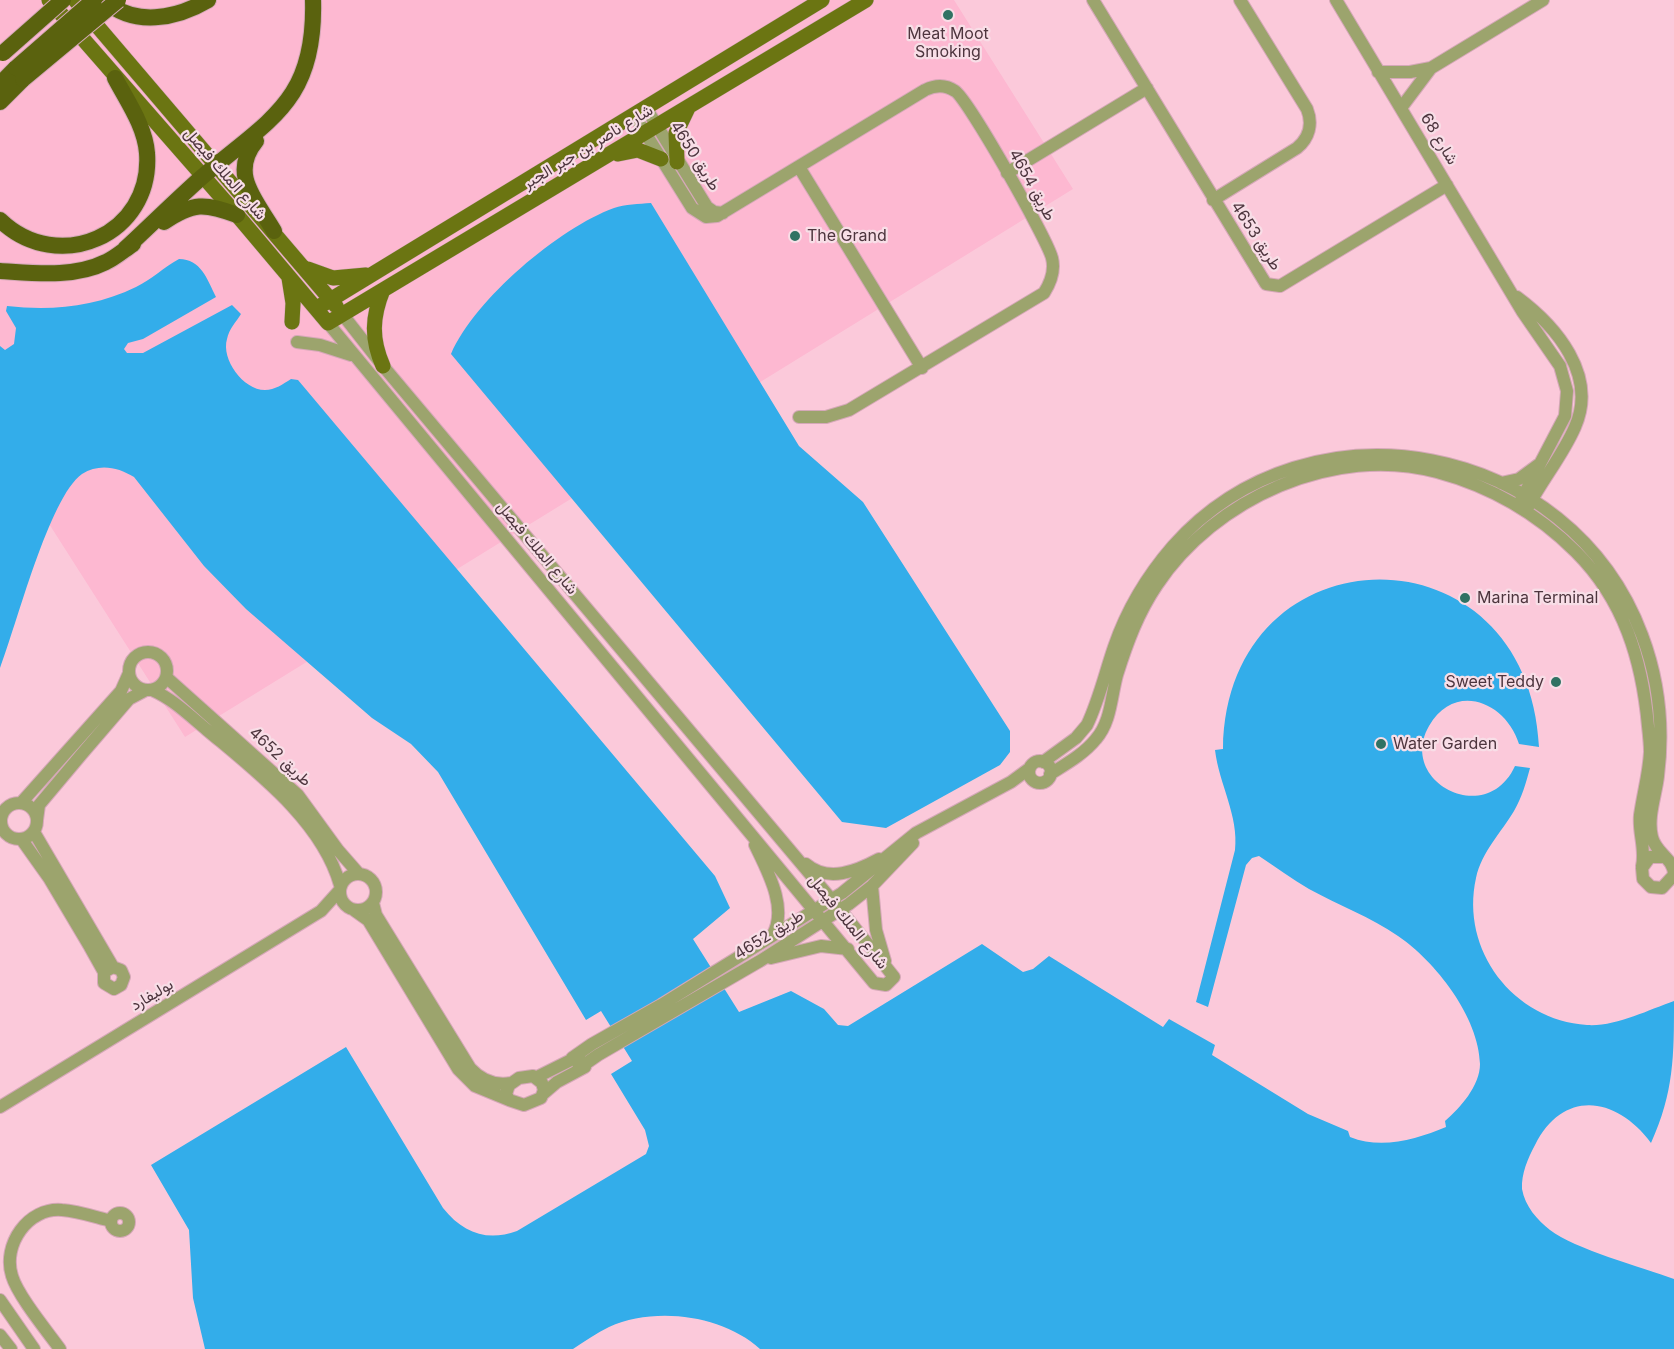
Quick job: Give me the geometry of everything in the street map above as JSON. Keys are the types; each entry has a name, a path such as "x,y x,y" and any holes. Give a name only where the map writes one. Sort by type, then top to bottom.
{"highway":[{"path":"1,54 63,0"},
{"path":"0,102 19,74 94,0"},
{"path":"104,0 112,8 135,16 158,18 187,13 208,0"},
{"path":"0,84 19,74 118,0"},
{"path":"274,231 246,183 243,170 247,151 292,95 305,65 312,32 313,0"},
{"path":"0,220 27,239 46,245 66,247 85,244 103,237 132,211 144,183 147,153 143,132 115,78"},
{"path":"125,249 203,176 273,118"},
{"path":"0,271 49,274 87,269 107,262 189,208 206,205 237,215"}],"main road":[{"name":"شارع الملك فيصل","path":"48,0 237,215 328,323"},
{"name":"شارع الملك فيصل","path":"75,0 218,165 343,315"},
{"name":"شارع ناصر بن جبر الجبر","path":"317,308 822,0"},
{"name":"شارع ناصر بن جبر الجبر","path":"328,323 866,0"},
{"path":"677,162 676,133 689,108"},
{"path":"604,158 638,150 661,159"},
{"path":"305,268 333,278 349,279 378,272"},
{"path":"289,275 292,322"},
{"path":"383,290 377,305 373,328 376,351 383,366"}],"street":[{"name":"طريق 4653","path":"1093,0 1261,279 1269,286 1277,287 1448,184"},
{"path":"1213,200 1298,148 1305,140 1310,125 1307,109 1240,0"},
{"name":"شارع 68","path":"1336,0 1514,295"},
{"path":"1401,108 1431,68 1543,0"},
{"path":"1378,72 1400,73 1431,68"},
{"name":"طريق 4654","path":"723,213 925,90 939,86 949,88 960,95 1007,173 1049,251 1053,264 1050,282 1040,297 842,413 817,418 799,417"},
{"path":"1007,173 1147,88"},
{"name":"طريق 4650","path":"640,111 651,130 677,162 707,207 714,212 723,213"},
{"name":"طريق 4650","path":"651,130 661,159 696,212 706,217 723,213"},
{"path":"799,167 922,368"},
{"path":"1514,295 1560,366 1567,391 1565,416 1521,509"},
{"path":"1514,295 1556,333 1569,352 1580,381 1581,401 1576,426 1547,477 1544,486 1546,498 1593,552 1619,588 1636,620 1648,651 1660,703 1661,727 1652,837 1664,857 1672,864 1674,875 1662,888 1646,884 1642,868 1644,857 1640,817 1650,751 1647,704 1637,653 1627,627 1599,577 1562,538 1489,490 1435,471 1375,465 1343,468 1291,482 1237,508 1195,540 1157,584 1131,631 1105,726 1096,739 1050,774 1042,783 1031,773 1037,762 1043,762 1076,738 1087,725 1122,625 1147,579 1175,544 1197,523 1234,496 1257,483 1311,463 1379,454 1438,460 1501,483 1528,497 1569,527"},
{"name":"شارع الملك فيصل","path":"328,323 353,356 878,986 886,985 894,977 889,970 383,366 343,315"},
{"path":"297,342 332,348 353,356"},
{"path":"1501,483 1519,479 1544,460"},
{"path":"1528,497 1547,477"},
{"path":"0,842 17,840 36,826 39,806 129,699 162,683 166,677 165,663 152,653 145,653 133,659 121,691 21,803"},
{"path":"129,673 135,685 149,690"},
{"name":"طريق 4652","path":"166,677 298,795 338,850 359,874"},
{"name":"طريق 4652","path":"149,690 176,704 287,802 329,856 340,888"},
{"path":"1043,762 1048,766 1050,774"},
{"name":"طريق 4652","path":"543,1094 575,1064 861,880 896,849 934,824 1031,773"},
{"path":"21,803 32,808 36,826 109,969 49,878 17,840 3,831 0,819 10,805 21,803"},
{"name":"طريق 4652","path":"602,1047 755,964 839,910 872,886 934,824"},
{"path":"748,828 775,893 778,919 777,928 771,937"},
{"path":"793,853 812,869 822,873 840,874 857,870 896,849"},
{"path":"1642,868 1650,857 1664,857"},
{"path":"359,874 366,876 376,888 373,903 376,915 470,1068 487,1081 499,1084 511,1083 523,1077 537,1077 542,1083 543,1094 529,1104 519,1105 475,1086 458,1069 368,920 342,902 340,888 351,875 359,874"},
{"path":"872,886 876,930 889,970"},
{"name":"بوليفارد","path":"321,911 340,888"},
{"path":"351,910 368,908 373,903"},
{"name":"بوليفارد","path":"0,1107 321,911 335,907 351,910"},
{"path":"755,964 821,946 830,945 848,949"},
{"name":"طريق 4652","path":"537,1077 575,1064"},
{"path":"509,1100 506,1091 511,1083"},
{"path":"60,1349 12,1277 9,1262 12,1243 30,1220 53,1210 111,1221"},
{"path":"0,1300 33,1349"},
{"path":"0,1335 11,1349"}],"shaded area":[{"path":"0,0 954,0 1073,189 185,737 0,447"}],"water":[{"path":"651,203 799,446 863,502 1010,731 1010,752 1000,765 886,828 842,822 451,354 479,311 521,268 545,248 592,218 614,208"},
{"path":"179,259 193,262 198,266 216,297 143,339 128,343 124,349 127,353 143,353 232,305 241,314 229,332 226,347 227,355 236,372 249,385 257,389 269,390 291,379 298,380 715,876 730,908 693,939 739,1012 791,991 824,1009 838,1025 848,1026 982,944 1023,972 1033,969 1049,956 1163,1027 1169,1019 1215,1045 1212,1055 1308,1114 1348,1131 1350,1137 1374,1143 1387,1143 1411,1139 1446,1127 1445,1121 1463,1103 1473,1088 1480,1064 1478,1046 1472,1028 1452,992 1426,960 1398,936 1309,889 1259,856 1252,858 1246,865 1208,1007 1196,1002 1235,850 1234,825 1215,750 1223,749 1237,676 1272,623 1321,591 1378,580 1435,590 1485,621 1522,673 1539,747 1519,744 1503,717 1492,708 1479,702 1465,701 1452,704 1440,712 1429,726 1422,746 1425,764 1435,779 1449,790 1467,796 1485,794 1502,785 1515,766 1530,768 1517,806 1487,851 1476,878 1473,905 1476,931 1485,955 1498,977 1515,995 1536,1010 1560,1020 1598,1025 1631,1017 1674,1001 1671,1074 1659,1125 1651,1143 1623,1116 1607,1108 1591,1105 1575,1107 1561,1114 1547,1127 1535,1145 1524,1172 1522,1189 1536,1217 1561,1237 1591,1251 1674,1279 1674,1349 760,1349 745,1337 727,1328 688,1317 667,1316 647,1317 609,1327 573,1349 205,1349 193,1298 189,1230 151,1165 346,1047 443,1208 459,1224 476,1233 496,1236 517,1231 646,1154 649,1146 645,1130 611,1074 632,1061 601,1011 586,1020 438,772 411,744 372,718 246,609 204,566 134,477 115,469 95,468 82,474 70,487 46,535 0,668 0,346 5,350 14,344 16,328 6,311 7,306 40,308 73,306 105,299 142,284"}],"place":[{"name":"Meat Moot Smoking","path":"948,15"},
{"name":"The Grand","path":"795,236"},
{"name":"Marina Terminal","path":"1465,598"},
{"name":"Sweet Teddy","path":"1556,682"},
{"name":"Water Garden","path":"1381,744"}]}
